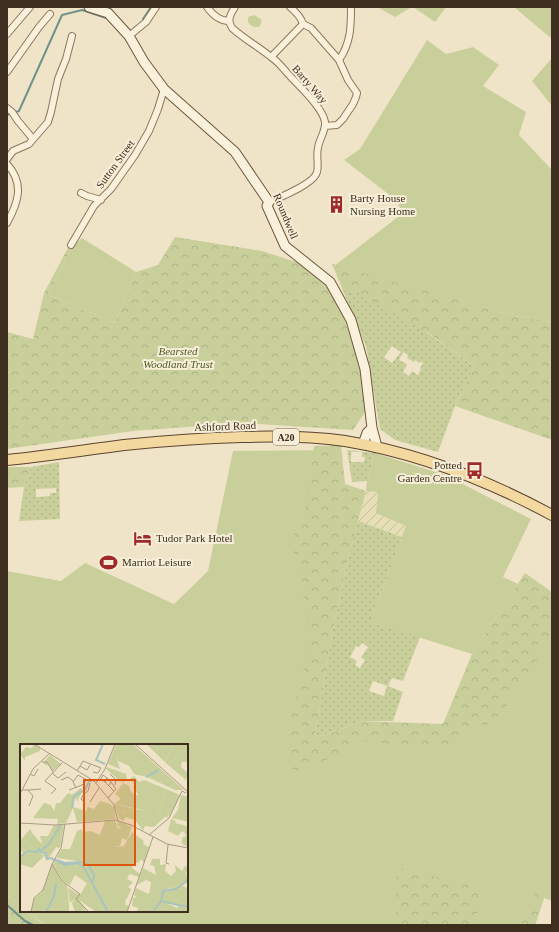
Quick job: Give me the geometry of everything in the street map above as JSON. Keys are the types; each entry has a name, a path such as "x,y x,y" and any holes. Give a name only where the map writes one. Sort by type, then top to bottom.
{"main road":[{"name":"Ashford Road","path":"7,460 124,445 212,438 264,437 343,441 377,447 447,467 511,494 552,515"}],"street":[{"path":"7,34 30,7"},
{"name":"Roundwell","path":"89,7 108,13 129,36 144,62 164,89 235,152 269,202 268,206 285,246 330,282 351,320 365,368 372,428 377,447"},
{"path":"129,36 146,22 156,7"},
{"name":"Barty Way","path":"207,7 217,17 224,21 229,21 232,28 279,64 316,105 324,116 325,126"},
{"path":"229,21 229,17 235,7"},
{"path":"269,202 297,189 317,175 318,148 325,126 340,122 347,114 356,98 357,93 348,80 339,60 310,28 303,24 299,16 290,7"},
{"path":"339,60 349,40 351,7"},
{"path":"7,72 50,14"},
{"path":"271,57 303,24"},
{"path":"7,159 13,151 30,144 48,122 58,79 66,59 72,36"},
{"name":"Sutton Street","path":"71,245 94,206 111,189 135,155 149,131 164,89"},
{"path":"7,108 12,112 18,122 33,139"},
{"path":"7,164 15,175 19,195 14,210 7,223"},
{"path":"81,193 101,200"},
{"path":"363,444 367,433 372,428"}],"shaded area":[{"path":"366,491 378,492 376,513 406,526 402,537 358,521"}],"green space":[{"path":"377,7 412,7 395,17"},
{"path":"413,7 446,7 435,22"},
{"path":"514,7 552,7 552,39"},
{"path":"254,15 261,19 259,27 254,27 249,24 248,17"},
{"path":"427,40 446,54 473,47 499,65 483,86 526,112 519,135 552,170 552,322 499,312 334,266 403,213 396,200 344,160 360,149"},
{"path":"552,58 552,106 532,81"},
{"name":"Bearsted Woodland Trust","path":"175,237 262,251 302,264 334,294 345,321 362,372 367,409 353,430 241,423 133,431 7,449 7,332 33,339 44,293 70,244 73,246 48,295 115,323 136,272 158,265"},
{"path":"82,238 136,272 115,323 48,295 73,246"},
{"path":"332,264 499,312 552,322 552,440 455,406 474,366 427,332 366,346"},
{"path":"351,289 426,332 474,366 455,406 438,452 395,440 380,429 366,346 344,292","holes":["392,346 401,352 392,363 384,357","403,352 408,355 407,358 414,362 415,360 423,363 418,375 412,371 409,376 403,372 407,364 399,360"]},
{"path":"341,445 345,484 366,491 350,551 333,629 315,737 334,732 359,721 443,724 472,654 525,573 552,592 552,645 541,642 533,678 508,698 504,722 470,727 452,750 362,741 293,777 290,722 312,637 291,539 304,516 314,446"},
{"path":"336,450 315,737 444,744 552,608 552,901 544,898 535,925 45,925 28,912 188,912 188,744 20,744 20,905 7,895 7,571 61,581 85,563 174,604 208,571 233,451"},
{"path":"347,450 375,453 367,481 352,482","holes":["351,452 362,452 362,457 365,457 364,462 351,462"]},
{"path":"375,453 445,475 531,519 503,577 518,584 472,654 373,623 373,614 406,526 376,513 378,492 366,491 367,481"},
{"path":"59,462 60,519 19,521 24,487 31,467","holes":["56,488 56,493 50,493 50,496 36,497 36,489"]},
{"path":"7,467 31,467 24,487 7,488"},
{"path":"358,521 402,537 373,614 373,623 420,637 403,681 392,678 388,686 403,692 393,721 359,721 334,732 315,737 333,629","holes":["362,643 368,647 361,657 365,660 360,668 355,665 357,661 350,657 356,646 359,647","373,681 387,686 384,696 369,691"]},
{"path":"397,867 487,890 472,925 396,925"},
{"path":"535,893 544,898 535,925 521,925"},
{"path":"7,895 20,905 20,912 28,912 44,925 7,925"}],"waterway":[{"path":"143,19 151,7"},
{"path":"7,115 19,111 62,15 82,10 106,18"},
{"path":"7,905 25,921 33,925"}],"place":[{"name":"Barty House Nursing Home","path":"337,204"},
{"name":"Potted Garden Centre","path":"475,471"},
{"name":"Tudor Park Hotel","path":"143,538"},
{"name":"Marriot Leisure","path":"109,562"}]}
